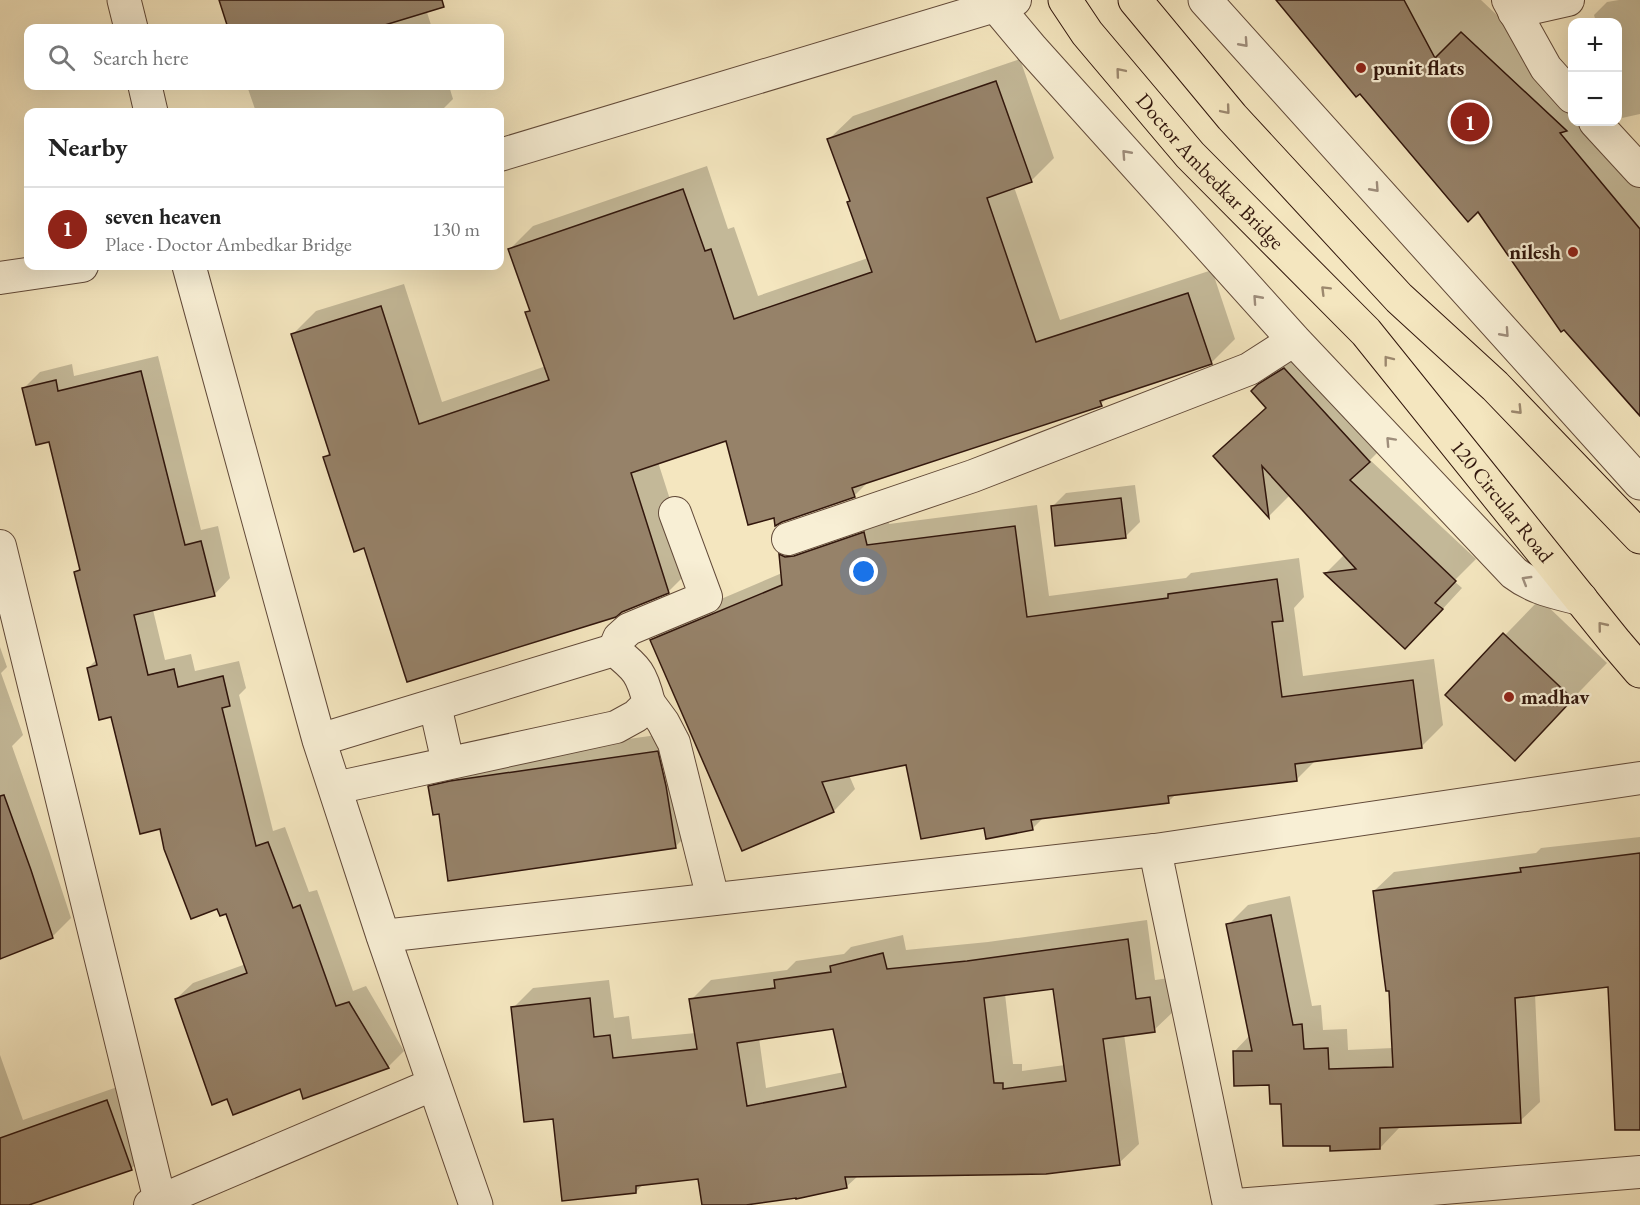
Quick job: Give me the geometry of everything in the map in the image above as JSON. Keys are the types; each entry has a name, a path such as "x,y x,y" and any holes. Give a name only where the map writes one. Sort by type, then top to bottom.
{"main road":[{"name":"Doctor Ambedkar Bridge","path":"1065,0 1087,33 1190,155 1366,332"},
{"path":"1135,0 1232,117 1399,298 1495,386 1640,537"},
{"name":"120 Circular Road","path":"1366,332 1640,671"}],"street":[{"path":"124,0 130,24"},
{"path":"1205,0 1640,483"},
{"path":"1568,0 1511,6 1546,68 1568,93"},
{"path":"504,154 1002,2 1032,49 1294,340 1514,573 1527,583 1539,588 1581,599"},
{"path":"146,90 150,108"},
{"path":"1599,126 1638,165"},
{"path":"0,278 55,270"},
{"path":"190,270 319,740 383,936 476,1205"},
{"path":"788,539 973,476 1249,369 1294,340"},
{"path":"614,650 619,638 629,629 706,597 675,513"},
{"path":"0,546 157,1204 434,1084"},
{"path":"319,740 614,650"},
{"path":"614,650 633,665 645,684 649,704 663,722 674,743 713,899"},
{"path":"335,788 616,727 636,716 649,704"},
{"path":"435,705 448,763"},
{"path":"383,936 1155,850 1640,778"},
{"path":"1155,850 1229,1205"},
{"path":"1236,1205 1640,1172"}],"building":[{"path":"219,0 442,0 444,7 388,24 227,24"},
{"path":"1276,0 1404,0 1435,58 1461,32 1567,131 1560,133 1640,229 1640,416 1564,330 1561,332 1478,212 1468,222 1360,94 1356,97"},
{"path":"996,81 1032,182 987,198 1036,342 1188,293 1212,364 1100,401 1102,406 852,488 855,497 775,526 774,518 748,525 726,441 631,473 669,593 622,612 616,617 407,682 364,548 354,552 323,457 330,455 291,334 381,306 419,424 549,380 525,312 530,311 508,249 683,189 705,251 711,249 734,319 872,272 847,202 850,201 827,139"},
{"path":"1284,368 1370,462 1350,480 1456,581 1435,603 1443,609 1405,649 1324,573 1356,569 1262,466 1269,518 1213,456 1266,408 1251,391"},
{"path":"141,371 185,545 201,541 215,596 134,615 148,675 174,669 178,687 223,676 230,706 222,708 256,846 268,842 293,908 300,905 336,1006 349,1002 389,1068 303,1099 300,1089 233,1115 227,1099 212,1105 175,999 247,973 226,914 220,916 217,909 191,919 164,849 160,829 140,834 111,717 99,720 87,668 97,665 74,572 80,570 49,442 36,445 22,388 56,380 58,391"},
{"path":"1121,498 1126,538 1055,546 1051,506"},
{"path":"1015,526 1027,617 1168,598 1168,594 1277,579 1283,621 1272,622 1282,697 1413,680 1422,748 1295,764 1297,781 1168,796 1169,803 1031,820 1033,830 986,839 984,828 921,839 906,765 822,782 834,812 742,851 650,640 782,585 779,554 785,557 794,556 864,532 867,545"},
{"name":"madhav","path":"1503,633 1573,699 1515,761 1445,695"},
{"path":"658,751 676,848 448,881 439,814 433,815 428,786"},
{"path":"4,795 53,938 0,959 0,796"},
{"path":"1640,853 1640,1130 1615,1130 1608,987 1515,998 1521,1123 1380,1128 1380,1149 1330,1151 1330,1146 1283,1146 1281,1104 1270,1104 1269,1085 1234,1086 1233,1051 1252,1051 1226,924 1271,915 1293,1025 1302,1024 1304,1049 1328,1048 1329,1069 1393,1067 1389,991 1386,991 1373,891 1521,872 1520,868"},
{"path":"1128,939 1136,999 1150,997 1155,1032 1103,1039 1120,1165 1046,1174 845,1177 847,1188 796,1199 746,1205 702,1205 698,1179 636,1186 636,1193 562,1201 553,1119 524,1122 511,1007 590,998 594,1037 610,1035 613,1058 697,1049 689,999 775,988 774,980 831,972 830,966 883,953 887,969 967,961","holes":["1053,989 1066,1081 1003,1089 1003,1083 994,1083 984,998","833,1029 846,1087 747,1106 737,1043"]},
{"path":"107,1100 132,1170 29,1205 0,1205 0,1138"}],"place":[{"name":"punit flats","path":"1361,68"},
{"name":"seven heaven","path":"1470,122"},
{"name":"nilesh","path":"1573,252"},
{"name":"madhav","path":"1509,697"}]}
